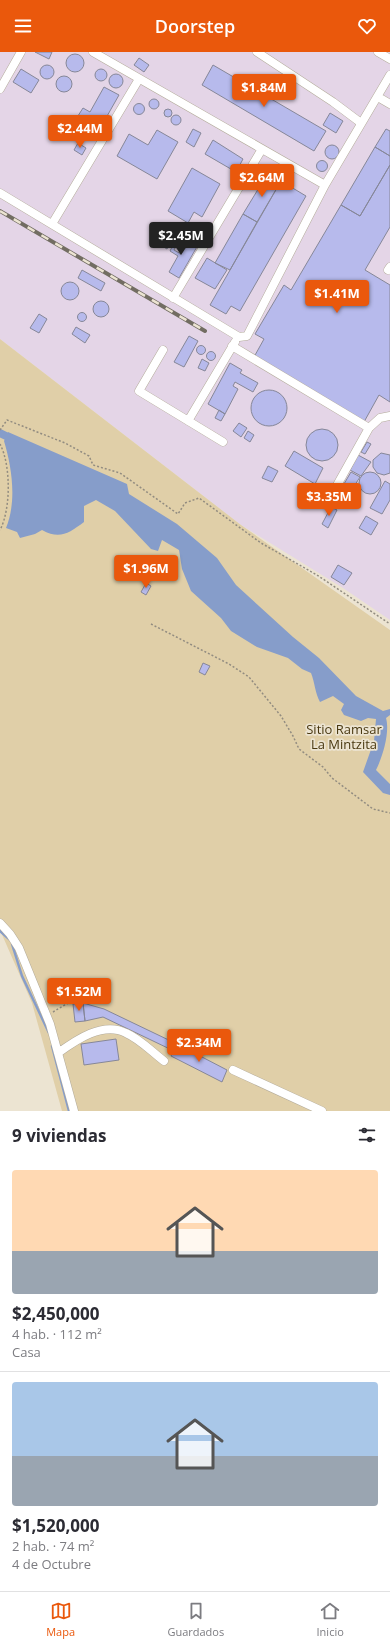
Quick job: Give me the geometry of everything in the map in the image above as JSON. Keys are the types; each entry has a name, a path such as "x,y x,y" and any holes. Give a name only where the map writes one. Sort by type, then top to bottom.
{"street":[{"path":"0,89 21,52"},
{"path":"93,52 325,185"},
{"path":"257,52 333,102 361,123"},
{"path":"378,52 390,59"},
{"path":"0,193 173,298 239,336 247,336 325,185 390,75"},
{"path":"52,224 139,79"},
{"path":"378,97 390,104"},
{"path":"173,298 262,149"},
{"path":"188,421 239,336"},
{"path":"232,346 369,428"},
{"path":"163,350 139,391 223,442"},
{"path":"336,487 369,428 380,418 390,416"},
{"path":"0,923 10,934 19,948 46,1016 74,1111"},
{"path":"58,1053 78,1039 98,1031 117,1030 126,1032 164,1061"},
{"path":"233,1070 322,1111"}],"path":[{"path":"0,430 7,420 65,443 89,456 93,465 120,474 178,514 185,503 199,498 261,542 317,575 390,624"},
{"path":"0,444 7,466 7,509 5,521 0,530"},
{"path":"151,624 229,664 249,677 281,716 294,736 299,748 323,767 337,782 373,809 390,813"},
{"path":"46,1016 68,1002"}],"shaded area":[{"path":"0,52 390,52 390,620 343,588 241,525 0,339"}],"green space":[{"name":"Sitio Ramsar La Mintzita","path":"0,339 241,525 390,630 390,1111 62,1111 32,1003 0,930"}],"water":[{"path":"8,432 127,484 129,494 177,524 217,558 236,585 293,637 319,658 356,696 383,711 390,709 390,715 386,718 387,730 385,744 376,770 390,784 390,795 383,793 363,772 374,741 376,719 368,718 361,721 344,715 341,710 344,704 333,696 320,702 311,673 302,669 288,658 257,647 231,631 221,618 191,591 182,569 179,550 162,540 158,551 151,549 115,511 96,500 84,506 84,522 64,534 54,535 42,530 35,534 20,538 17,532 6,528 12,496 11,473 4,441"}],"building":[{"path":"35,52 52,52 49,59"},
{"path":"75,54 81,57 84,63 81,69 75,72 69,69 66,63 69,57"},
{"path":"139,58 149,65 144,72 134,65"},
{"path":"47,65 52,67 54,72 52,77 47,79 42,77 40,72 42,67"},
{"path":"213,65 326,131 314,151 202,85"},
{"path":"21,69 39,80 31,93 13,82"},
{"path":"99,69 103,69 107,75 103,81 99,81 95,77 95,73"},
{"path":"113,74 119,74 123,78 123,84 119,88 113,88 109,84 109,78"},
{"path":"64,76 70,78 72,84 70,90 64,92 58,90 56,84 58,78"},
{"path":"104,87 119,95 98,132 76,119 83,108 90,112"},
{"path":"154,99 159,104 154,109 149,104"},
{"path":"139,103 143,105 145,109 143,113 139,115 135,113 133,109 135,105"},
{"path":"168,109 171,110 171,116 168,117 165,116 164,113 165,110"},
{"path":"330,113 343,121 336,133 323,125"},
{"path":"174,115 178,115 180,116 180,124 174,125 171,122 171,118"},
{"path":"193,129 201,133 194,147 186,142"},
{"path":"386,129 390,131 390,156 375,147"},
{"path":"157,130 178,142 157,179 117,156 129,134 148,145"},
{"path":"213,140 243,159 236,172 205,154"},
{"path":"78,143 86,148 82,155 74,150"},
{"path":"332,145 337,147 339,152 337,157 332,159 327,157 325,152 327,147"},
{"path":"375,147 390,156 390,165 360,216 341,205"},
{"path":"320,161 324,161 326,162 326,170 320,171 317,168 317,164"},
{"path":"390,165 390,227 365,270 390,285 390,402 379,395 364,422 254,357 264,339 255,334 284,285 291,290 341,205 360,216"},
{"path":"192,168 220,184 202,217 194,212 188,223 168,211"},
{"path":"268,173 281,181 257,222 243,214"},
{"path":"281,181 306,196 240,311 231,306 226,314 210,305"},
{"path":"243,214 257,222 230,270 215,263"},
{"path":"166,238 177,244 174,250 181,254 186,245 183,243 185,238 198,245 179,278 169,272 178,256 170,251 172,247 169,245 167,249 162,246"},
{"path":"207,258 227,270 215,289 195,278"},
{"path":"82,270 105,283 101,291 78,278"},
{"path":"70,282 76,285 79,291 76,297 70,300 64,297 61,291 64,285"},
{"path":"101,301 108,306 109,309 104,316 101,317 94,312 93,309 98,302"},
{"path":"82,312 87,317 82,322 77,317"},
{"path":"39,314 47,319 39,333 30,328"},
{"path":"76,327 90,335 85,343 72,334"},
{"path":"189,336 198,341 184,367 174,362"},
{"path":"201,345 206,350 201,355 196,350"},
{"path":"209,352 213,352 215,356 213,360 209,360 207,358 207,354"},
{"path":"202,359 209,363 205,371 198,368"},
{"path":"230,363 242,370 240,373 258,383 253,392 235,382 233,386 238,389 225,414 208,404"},
{"path":"273,390 282,395 286,401 286,415 282,421 273,426 265,426 256,421 252,415 251,404 256,395 262,391"},
{"path":"219,410 225,414 221,421 215,418"},
{"path":"239,423 247,428 241,437 233,431"},
{"path":"319,429 325,429 335,436 338,445 337,451 331,458 325,461 319,461 309,454 306,448 306,442 313,432"},
{"path":"248,431 254,435 250,442 244,438"},
{"path":"367,442 371,444 365,454 361,452"},
{"path":"294,451 323,468 315,484 285,466"},
{"path":"381,453 390,455 390,473 384,475 377,473 373,467 373,460"},
{"path":"358,455 371,462 361,476 350,470"},
{"path":"268,466 278,471 272,482 262,478"},
{"path":"351,472 360,477 349,494 341,489"},
{"path":"370,472 378,475 381,483 378,491 370,494 362,491 359,483 362,475"},
{"path":"385,481 390,484 390,500 382,514 370,508"},
{"path":"331,507 337,510 328,528 322,524"},
{"path":"366,516 378,523 371,535 359,528"},
{"path":"338,565 352,573 344,585 331,577"},
{"path":"146,583 151,586 146,595 141,592"},
{"path":"203,663 210,666 205,675 199,672"},
{"path":"83,1003 85,1021 75,1022 73,1004"},
{"path":"83,1003 104,1009 177,1044 174,1051 103,1017 85,1021"},
{"path":"116,1039 119,1060 84,1065 81,1044"},
{"path":"177,1044 227,1070 222,1082 171,1056"}],"waterway":[{"path":"0,433 6,436"},
{"path":"0,931 9,939"},
{"path":"12,944 22,976 49,1033"},
{"path":"52,1046 69,1111"}],"railway":[{"path":"0,211 205,331"}]}
